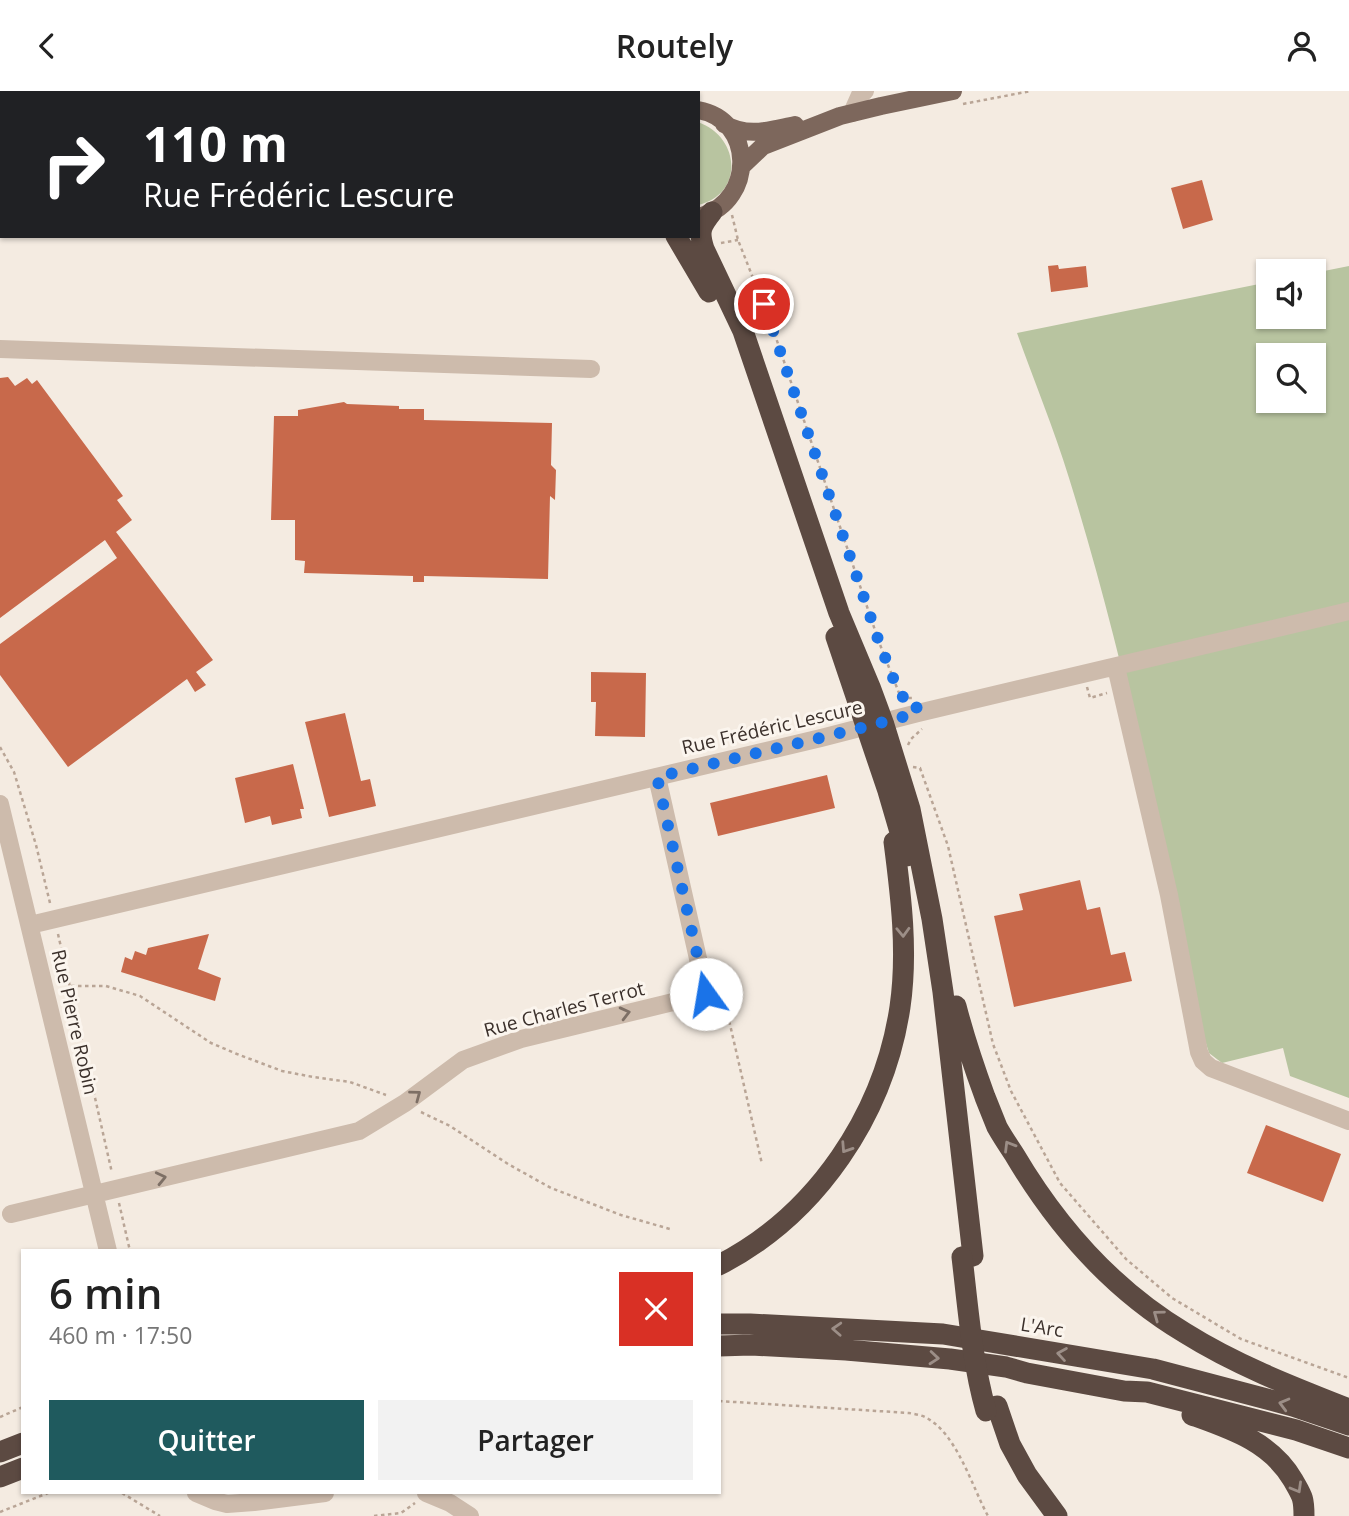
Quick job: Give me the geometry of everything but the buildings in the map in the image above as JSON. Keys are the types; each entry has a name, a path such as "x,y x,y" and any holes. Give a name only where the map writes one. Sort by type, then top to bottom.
{"highway":[{"path":"716,216 702,225 709,264 743,331 839,613 870,687 874,725"},
{"path":"677,238 721,313 740,356 833,628 844,646 872,716 896,790 928,957 967,1256 988,1373 996,1443 1015,1480 1040,1516"},
{"path":"896,790 910,809 932,919 943,992 967,1256"},
{"path":"721,1264 776,1227 797,1209 821,1182 853,1138 883,1073 900,1005 903,960 896,790"},
{"path":"932,919 966,1045 997,1126 1056,1218 1113,1279 1182,1332 1216,1352 1349,1409"},
{"name":"L'Arc","path":"721,1324 943,1334 1153,1369 1293,1406 1349,1425"},
{"path":"721,1346 846,1350 1006,1367 1124,1391 1141,1390 1296,1430 1349,1448"},
{"path":"1141,1390 1160,1407 1192,1415 1258,1443 1285,1467 1304,1500 1304,1516"},
{"path":"992,1409 1027,1475 1057,1516"},
{"path":"0,1452 21,1444"},
{"path":"0,1477 21,1469"}],"main road":[{"path":"724,124 732,129 748,132 959,97"},
{"path":"700,110 719,119 732,131 740,148 742,166 739,182 716,216"},
{"path":"742,166 767,144 846,115"}],"street":[{"path":"846,115 865,91"},
{"path":"0,349 591,369"},
{"name":"Rue Frédéric Lescure","path":"30,925 1349,611"},
{"path":"1116,667 1169,895 1199,1052 1203,1061 1211,1068 1349,1121"},
{"name":"Rue Charles Terrot","path":"11,1214 359,1131 405,1103 463,1060 521,1039 706,994 657,777"},
{"name":"Rue Pierre Robin","path":"0,804 108,1249"},
{"path":"198,1494 227,1504 317,1494"},
{"path":"420,1498 450,1503 470,1516"}],"path":[{"path":"959,97 1031,91"},
{"path":"736,211 716,216 738,240 772,326 896,687 904,698 914,698 923,729 911,739 907,747"},
{"path":"705,240 719,244 738,240"},
{"path":"0,747 14,772 52,909"},
{"path":"911,766 920,768 948,846 993,1044 1011,1091 1060,1183 1126,1259 1172,1298 1241,1339 1349,1378"},
{"path":"58,935 114,1181"},
{"path":"71,986 106,986 140,996 211,1043 237,1054 282,1071 350,1082 376,1090 450,1126 551,1188 621,1215 670,1229"},
{"path":"117,1193 130,1249"},
{"path":"721,1401 909,1413 925,1417 938,1427 955,1447 988,1516"},
{"path":"0,1416 21,1408"},
{"path":"0,1511 45,1494"},
{"path":"124,1494 160,1516"},
{"path":"374,1516 401,1513 420,1498"}],"green space":[{"path":"700,123 723,140 729,153 729,179 723,190 713,199 700,204"},
{"path":"1349,266 1349,1098 1290,1076 1283,1048 1222,1063 1209,1053 1108,616 1063,460 1017,333 1256,285 1256,329 1326,329 1326,271"}],"route":[{"path":"706,994 657,777 918,713 914,698 904,698 899,693 879,642 764,304"}]}
